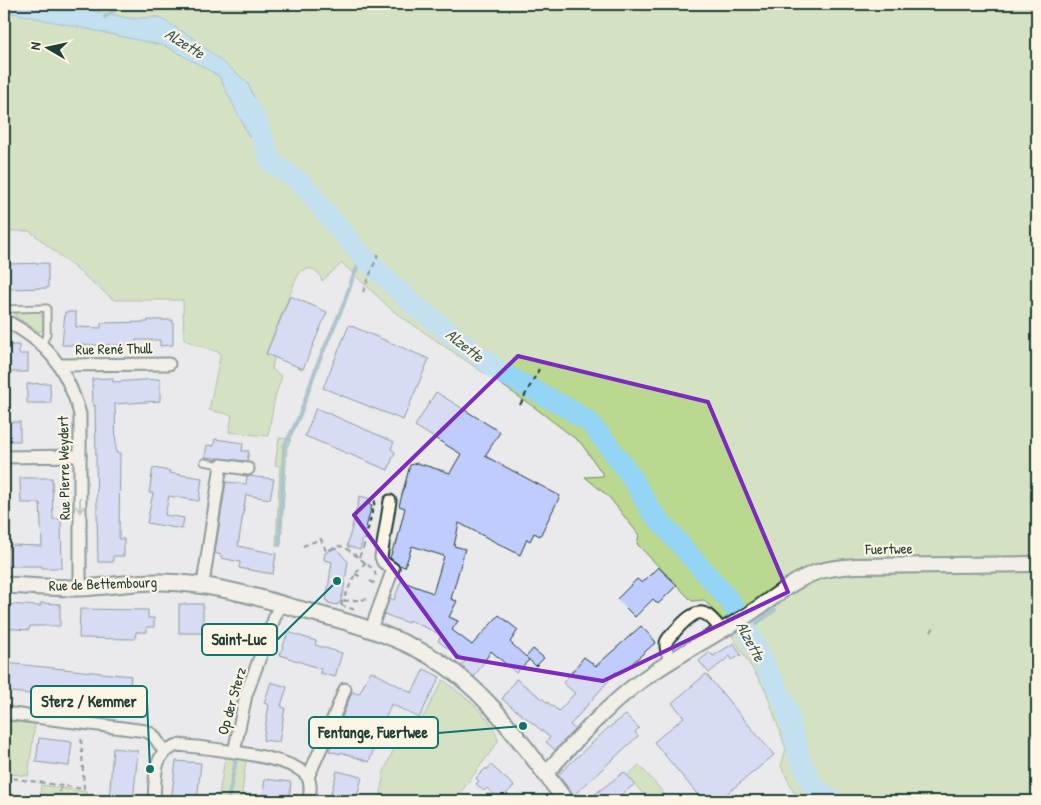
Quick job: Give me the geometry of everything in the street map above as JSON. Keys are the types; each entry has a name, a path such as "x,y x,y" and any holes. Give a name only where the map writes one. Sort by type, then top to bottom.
{"main road":[{"name":"Rue de Bettembourg","path":"4,585 80,588 161,582 203,584 236,590 371,629 432,656 480,694 501,717 566,801"}],"street":[{"name":"Rue Pierre Weydert","path":"4,320 23,330 42,345 59,365 72,389 80,414 80,588"},
{"name":"Rue René Thull","path":"59,365 169,364"},
{"path":"4,457 80,456"},
{"path":"203,584 221,465 248,469"},
{"path":"371,629 393,569 387,567 381,557 390,501"},
{"name":"Fuertwee","path":"724,630 804,578 834,568 855,566 1037,564"},
{"name":"Op der Sterz","path":"234,752 246,695 280,603"},
{"path":"545,774 587,728 635,685 724,630 703,613 690,616 667,640 666,646 670,662"},
{"path":"309,801 308,776 345,689"},
{"path":"4,713 146,731 153,735 164,751 159,757 157,766 154,801"},
{"name":"Op der Sterz","path":"164,751 178,745 234,752 262,757 297,767 308,776"}],"lane":[{"path":"4,316 9,309 47,308 47,334 42,345"},
{"path":"204,462 221,465"}],"path":[{"path":"363,292 379,252"},
{"path":"520,405 539,369"},
{"path":"359,557 363,549 376,498"},
{"path":"304,546 321,539 326,551 339,546 346,548 366,562 376,572 374,590"},
{"path":"342,605 355,574 366,562"},
{"path":"355,574 362,578"},
{"path":"370,581 376,584"},
{"path":"344,601 370,599 372,597"},
{"path":"931,632 936,624"},
{"path":"4,777 84,789 82,723"},
{"path":"58,801 61,786"}],"highlighted area":[{"path":"518,356 708,402 788,592 603,681 457,657 354,515"}],"green space":[{"path":"62,4 1037,4 1037,801 803,801 793,791 781,766 786,749 766,691 733,637 729,621 722,620 704,600 692,601 637,544 639,535 609,497 585,477 604,476 581,443 534,407 393,311 342,263 322,281 318,273 311,269 304,270 297,277 266,353 274,357 272,369 282,377 275,396 268,436 229,432 232,415 209,410 221,353 184,340 183,300 114,300 30,231 4,231 4,11 166,46 219,76 250,136 269,129 247,82 158,17 132,19"},
{"path":"16,312 40,312 43,319 42,331 39,332 15,316"},
{"path":"279,438 291,439 287,448 281,546 276,546 280,466 275,465"},
{"path":"443,680 477,707 491,724 498,742 454,801 380,801 384,772 400,734 411,740"},
{"path":"4,721 35,724 28,776 4,773"},
{"path":"225,758 246,760 241,801 218,801"},
{"path":"639,765 669,799 666,801 650,801 627,776"},
{"path":"41,785 87,792 84,801 40,801"}],"water":[{"path":"4,4 62,4 132,19 158,17 192,37 247,82 269,130 249,137 219,76 166,46 4,11"}],"building":[{"path":"48,263 48,288 4,289 4,264"},
{"path":"290,296 327,312 303,369 266,354"},
{"path":"65,312 76,312 76,327 101,328 101,323 173,320 173,345 160,346 160,340 136,340 136,345 62,345"},
{"path":"349,325 429,359 403,420 323,388"},
{"path":"4,345 19,345 19,354 28,354 28,372 4,372"},
{"path":"113,378 113,382 160,379 160,401 115,404 116,453 120,453 119,539 124,539 124,556 113,556 113,562 98,562 95,405 93,406 92,379"},
{"path":"50,383 51,403 27,403 27,384"},
{"path":"436,392 500,432 485,456 560,496 540,536 534,533 530,541 527,539 520,555 459,523 454,546 465,549 451,599 457,601 449,617 458,621 452,630 472,645 499,615 518,630 510,642 526,657 533,649 544,658 536,666 527,658 529,660 516,673 491,651 474,677 461,666 465,661 438,641 442,635 409,620 408,623 384,614 390,598 394,600 401,581 433,593 444,556 412,546 405,567 390,558 394,545 396,545 405,508 399,506 410,465 417,463 450,473 461,454 415,426"},
{"path":"316,408 394,442 391,449 395,452 388,470 305,436"},
{"path":"4,422 20,422 20,441 4,441"},
{"path":"215,439 243,443 242,451 249,451 247,461 205,457 207,445 214,446"},
{"path":"153,468 170,471 169,473 202,478 199,501 169,496 165,515 184,518 182,529 147,523 153,493 149,493"},
{"path":"247,476 274,479 270,499 246,495 238,546 276,554 273,574 239,568 240,562 221,558 221,555 215,553 226,482 246,484"},
{"path":"20,478 52,478 53,519 61,519 62,568 8,566 9,545 42,546 40,503 21,503"},
{"path":"360,496 371,499 369,505 372,505 360,550 347,546"},
{"path":"336,548 348,562 343,595 338,605 326,601 332,562 324,560 325,553"},
{"path":"658,567 677,585 658,604 653,599 635,617 617,599 637,579 642,583"},
{"path":"41,603 60,604 60,626 30,626 29,630 4,628 4,604 41,606"},
{"path":"179,604 203,604 203,633 179,633"},
{"path":"80,609 148,610 148,618 154,618 154,627 147,627 147,632 136,632 135,639 79,638"},
{"path":"641,626 656,642 619,675 616,672 570,725 575,729 555,750 546,742 550,737 502,699 516,679 559,711 575,693 563,683 584,657 596,666"},
{"path":"288,632 316,641 315,645 342,653 335,677 320,673 321,669 280,655"},
{"path":"734,643 741,655 732,660 730,656 709,673 699,661 710,652 713,656"},
{"path":"5,663 131,676 128,706 4,691"},
{"path":"424,669 440,677 419,718 391,704 369,762 341,752 340,754 329,751 352,692 359,694 371,671 412,693"},
{"path":"706,674 774,755 718,801 703,801 654,742 684,717 672,703"},
{"path":"271,682 287,687 281,706 285,708 279,742 263,740 269,705 264,703"},
{"path":"626,715 639,728 635,732 638,736 574,795 558,775 608,728"},
{"path":"39,738 72,742 69,766 36,762"},
{"path":"113,748 138,751 133,801 109,801"},
{"path":"176,761 201,763 197,801 171,801"},
{"path":"491,765 514,786 500,800 487,788 484,791 476,784 479,781 476,778"},
{"path":"337,771 362,777 356,801 329,801"},
{"path":"624,772 635,784 613,801 586,801"},
{"path":"265,779 291,782 289,801 262,801"}],"waterway":[{"path":"105,17 123,4"},
{"name":"Alzette","path":"248,106 256,120 271,162 301,183 362,256 414,305 500,372 588,421 605,441 633,479 651,511 730,601 786,706 799,756 812,785 826,797 835,801"},
{"path":"279,545 284,447 299,417 318,363 362,256"},
{"path":"747,630 775,610"},
{"path":"228,801 236,759"}],"place":[{"name":"Saint-Luc","path":"337,581"},
{"name":"Fentange, Fuertwee","path":"523,726"},
{"name":"Sterz / Kemmer","path":"150,769"}]}
